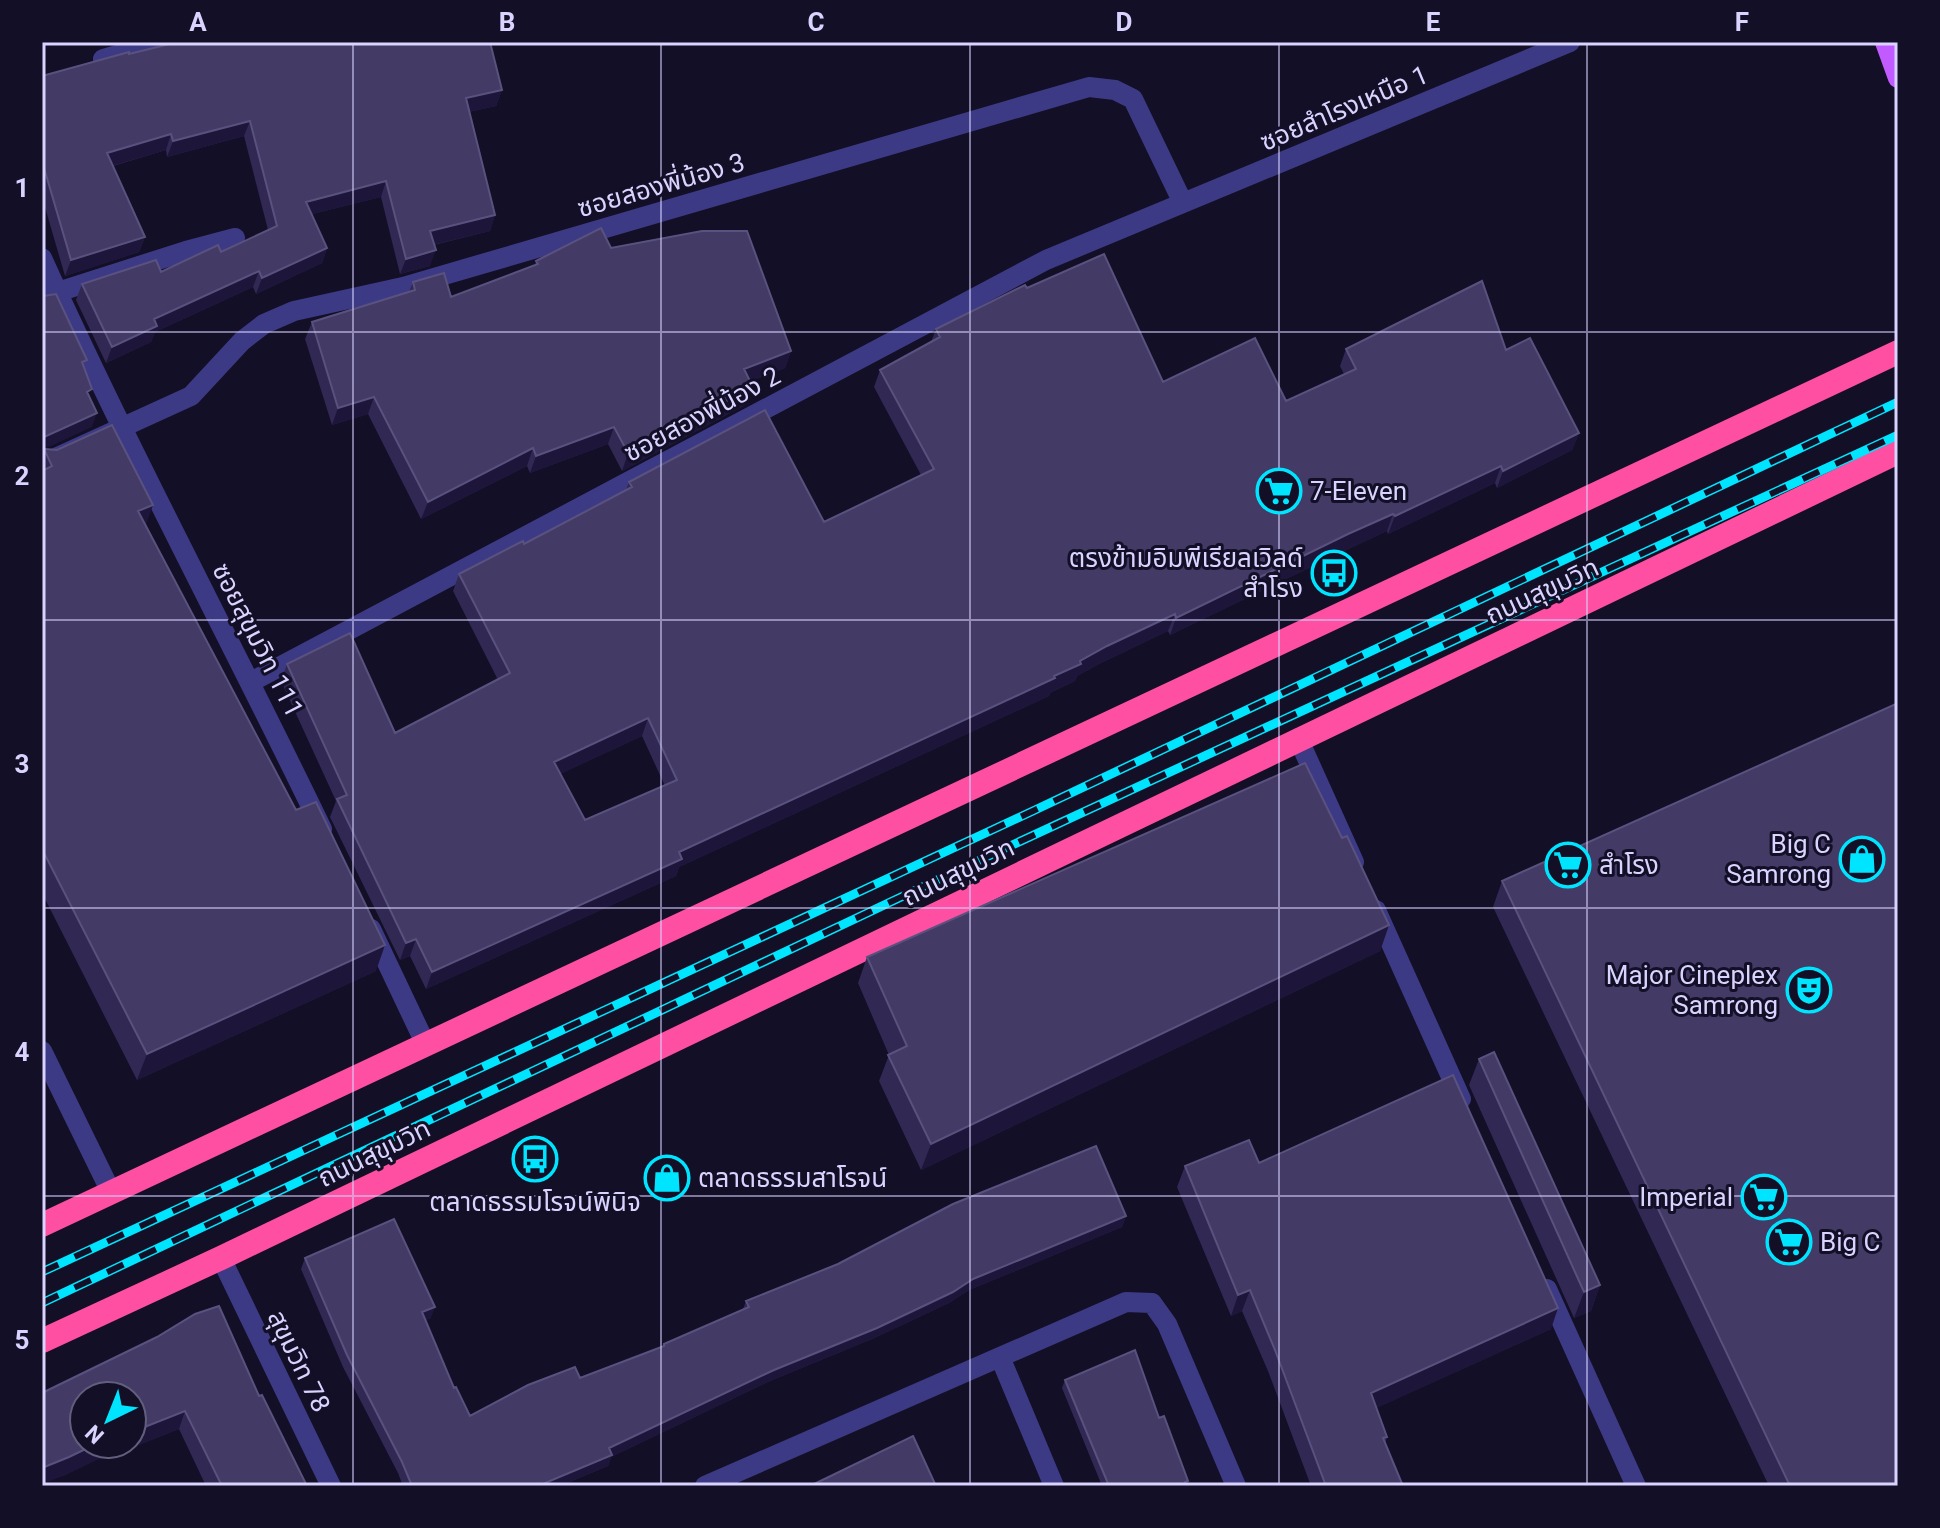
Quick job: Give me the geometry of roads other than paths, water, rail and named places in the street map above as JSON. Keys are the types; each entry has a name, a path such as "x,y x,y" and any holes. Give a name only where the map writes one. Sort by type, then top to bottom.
{"highway":[{"path":"42,1225 1898,352"},
{"name":"ถนนสุขุมวิท","path":"42,1341 1898,453"}],"main road":[{"path":"1885,42 1898,78"}],"street":[{"path":"87,64 161,42"},
{"name":"ซอยสำโรงเหนือ 1","path":"1183,203 1570,42"},
{"name":"ซอยสองพี่น้อง 3","path":"42,464 191,396 251,334 264,324 294,311 403,287 1089,87 1115,90 1133,99 1183,203"},
{"name":"ซอยสองพี่น้อง 2","path":"251,682 1046,260 1183,203"},
{"path":"50,295 235,238"},
{"name":"ซอยสุขุมวิท 111","path":"42,258 50,295 121,426 332,849"},
{"path":"1298,738 1467,1112"},
{"path":"359,905 426,1045"},
{"path":"42,1051 111,1192"},
{"name":"สุขุมวิท 78","path":"221,1258 331,1486"},
{"path":"1538,1270 1636,1486"},
{"path":"705,1486 1126,1302 1152,1303 1167,1324 1236,1486"},
{"path":"1000,1357 1054,1486"}],"railway":[{"path":"42,1272 1035,810 1898,402"},
{"path":"42,1303 954,872 1898,435"}],"place":[{"name":"7-Eleven","path":"1279,491"},
{"name":"ตรงข้ามอิมพีเรียลเวิลด์ สําโรง","path":"1334,573"},
{"name":"Big C Samrong","path":"1862,859"},
{"name":"สำโรง","path":"1568,865"},
{"name":"Major Cineplex Samrong","path":"1809,990"},
{"name":"ตลาดธรรมโรจน์พินิจ","path":"535,1159"},
{"name":"ตลาดธรรมสาโรจน์","path":"667,1178"},
{"name":"Imperial","path":"1764,1197"},
{"name":"Big C","path":"1789,1242"}]}
